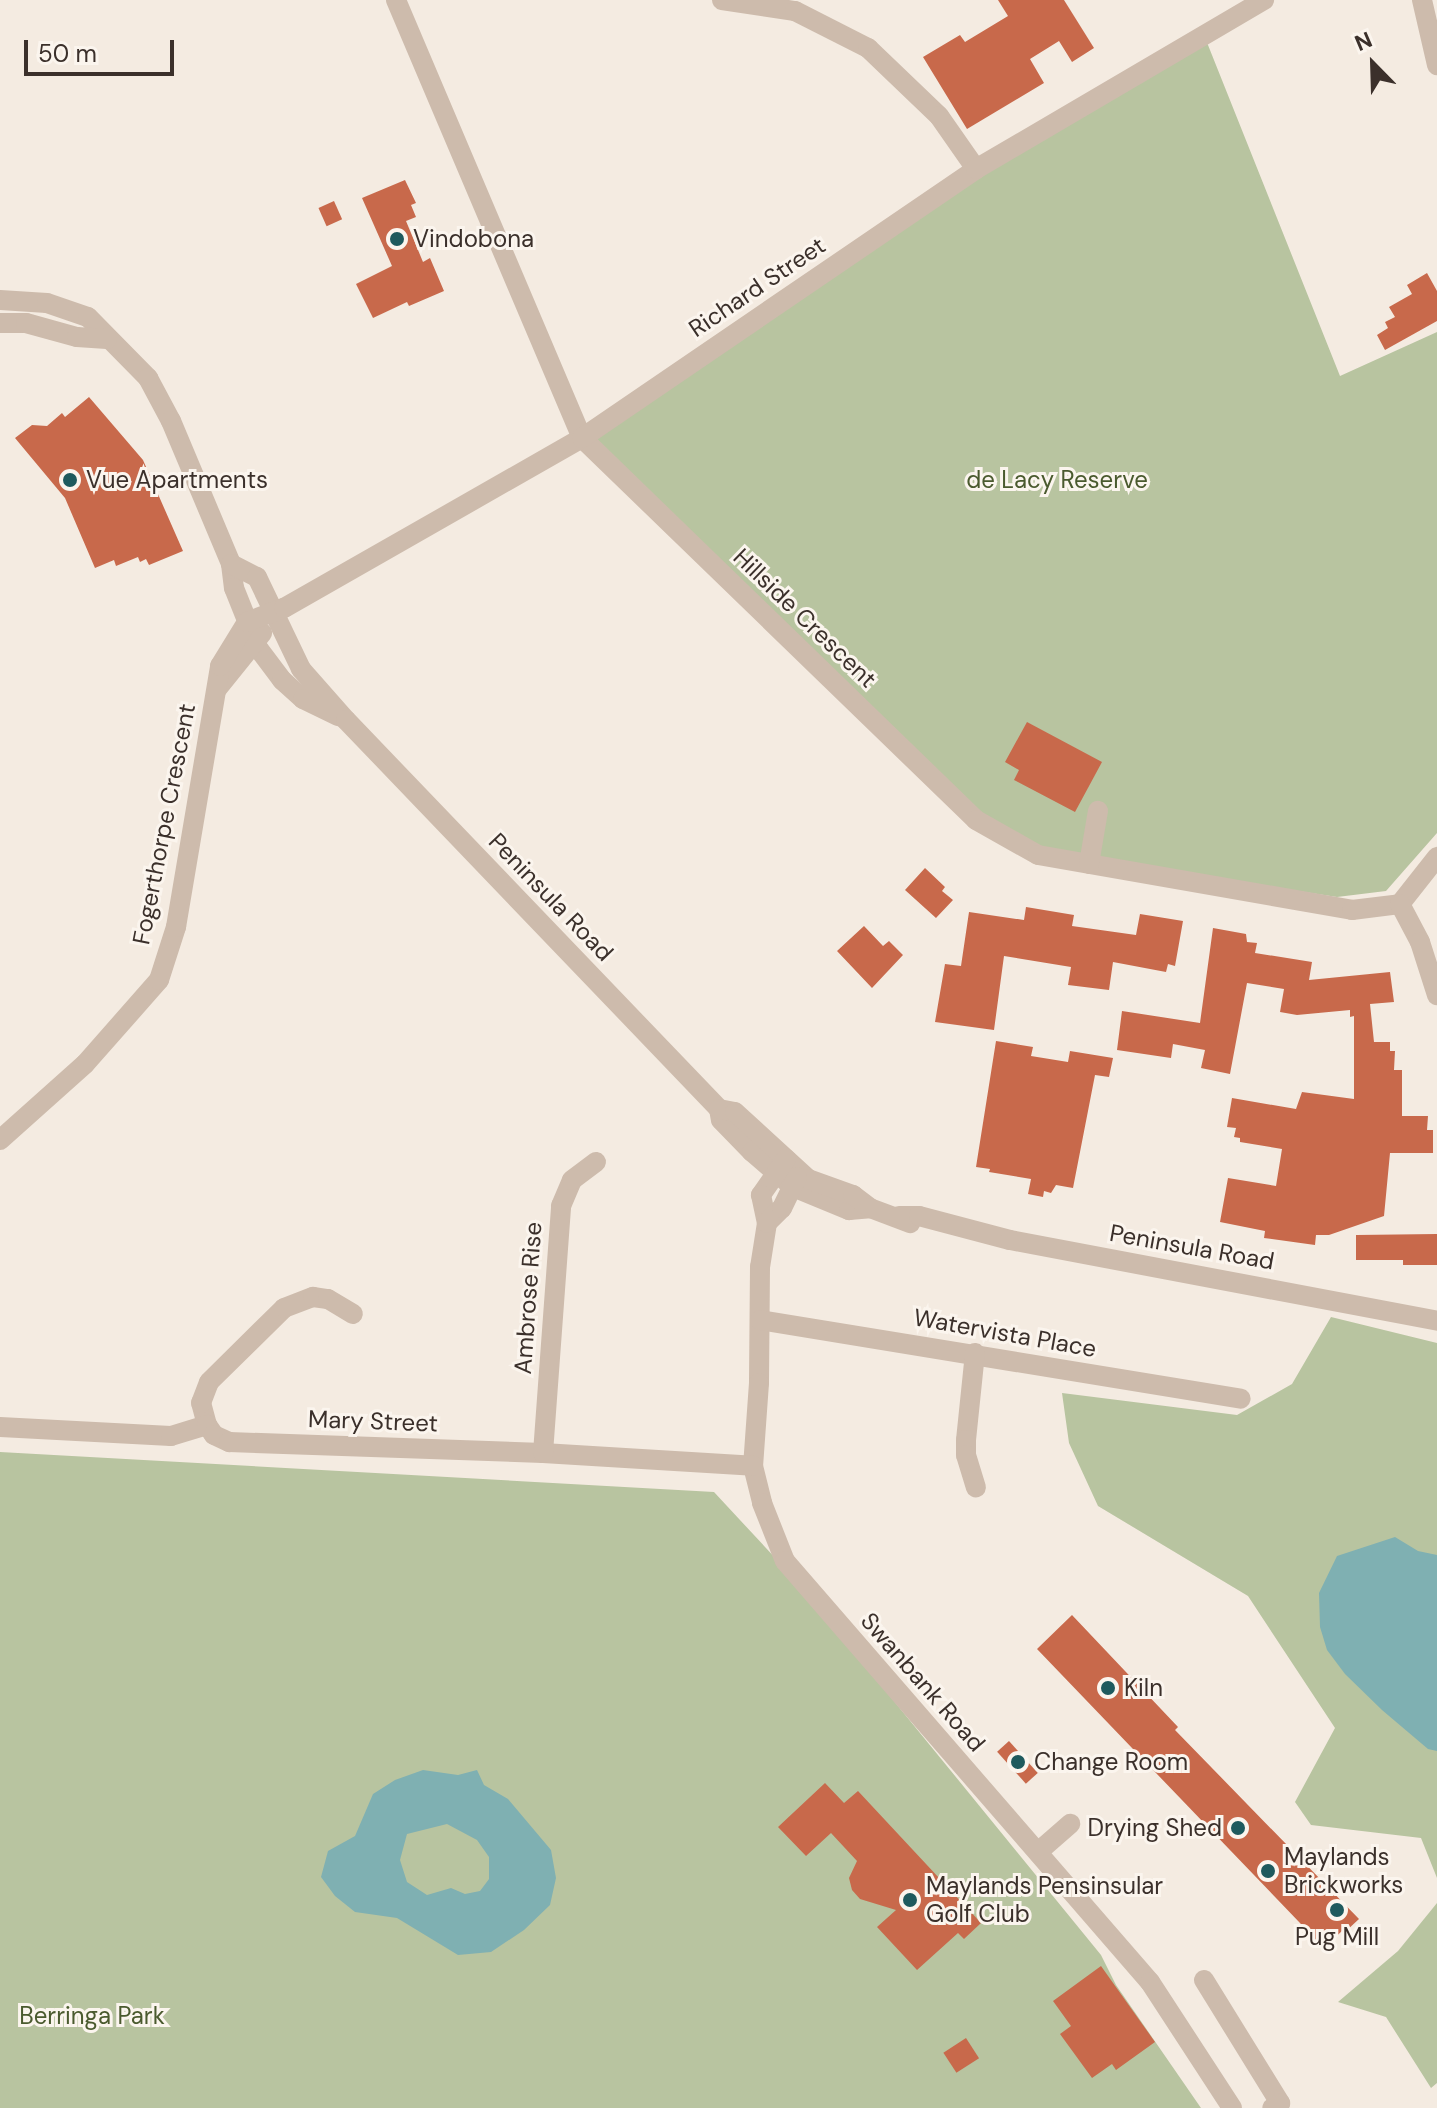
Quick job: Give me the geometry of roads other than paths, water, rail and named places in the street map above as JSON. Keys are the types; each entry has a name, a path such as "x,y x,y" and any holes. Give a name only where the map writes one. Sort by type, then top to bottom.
{"street":[{"name":"Hillside Crescent","path":"396,0 582,438 976,820 1038,855 1352,910 1400,904"},
{"path":"722,0 795,11 868,48 939,116 976,169"},
{"name":"Richard Street","path":"275,613 582,438 976,169 1264,0"},
{"path":"1422,0 1437,65"},
{"name":"Peninsula Road","path":"0,300 47,303 88,317 148,378 171,421 231,564 234,588 255,642 282,680 303,699 346,720"},
{"path":"0,323 26,323 77,337 107,339"},
{"name":"Peninsula Road","path":"231,564 257,577 301,669 346,720 719,1109 721,1120 788,1172 853,1195 870,1208 899,1216 919,1216 939,1224 1437,1321"},
{"path":"247,622 275,613"},
{"name":"Fogerthorpe Crescent","path":"216,690 275,613"},
{"name":"Fogerthorpe Crescent","path":"0,1140 85,1064 159,980 176,927 220,666 247,622"},
{"path":"1089,864 1098,811"},
{"path":"1437,857 1400,904 1420,942 1437,995"},
{"name":"Ambrose Rise","path":"543,1453 561,1206 572,1180 596,1162"},
{"name":"Swanbank Road","path":"788,1172 761,1195 767,1223 760,1267 753,1466 762,1503 785,1561 1150,1982 1232,2108"},
{"path":"0,1427 171,1436 207,1425 201,1403 209,1382 284,1308 313,1297 328,1299 353,1314"},
{"name":"Watervista Place","path":"760,1320 1241,1399"},
{"path":"975,1353 966,1440 976,1488"},
{"name":"Mary Street","path":"207,1425 214,1435 229,1442 543,1453 753,1466"},
{"path":"1038,1852 1070,1824"},
{"path":"1204,1980 1280,2103 1272,2108"}],"water":[{"path":"1395,1537 1418,1551 1437,1555 1437,1751 1428,1749 1345,1674 1327,1650 1320,1627 1319,1593 1337,1556"},
{"path":"423,1770 458,1775 477,1770 484,1785 508,1799 551,1850 556,1878 550,1905 524,1930 491,1952 458,1955 397,1918 355,1912 335,1896 321,1877 328,1851 355,1836 373,1794 395,1780","holes":["447,1824 477,1840 489,1857 489,1879 480,1891 465,1894 451,1888 427,1895 407,1882 400,1860 407,1834"]}],"place":[{"name":"Vindobona","path":"397,239"},
{"name":"Vue Apartments","path":"70,480"},
{"name":"Kiln","path":"1108,1688"},
{"name":"Change Room","path":"1018,1762"},
{"name":"Drying Shed","path":"1238,1828"},
{"name":"Maylands Brickworks","path":"1268,1871"},
{"name":"Maylands Pensinsular Golf Club","path":"910,1900"},
{"name":"Pug Mill","path":"1337,1910"}],"park label":[{"name":"de Lacy Reserve","path":"1057,480"},
{"name":"Berringa Park","path":"92,2016"}]}
